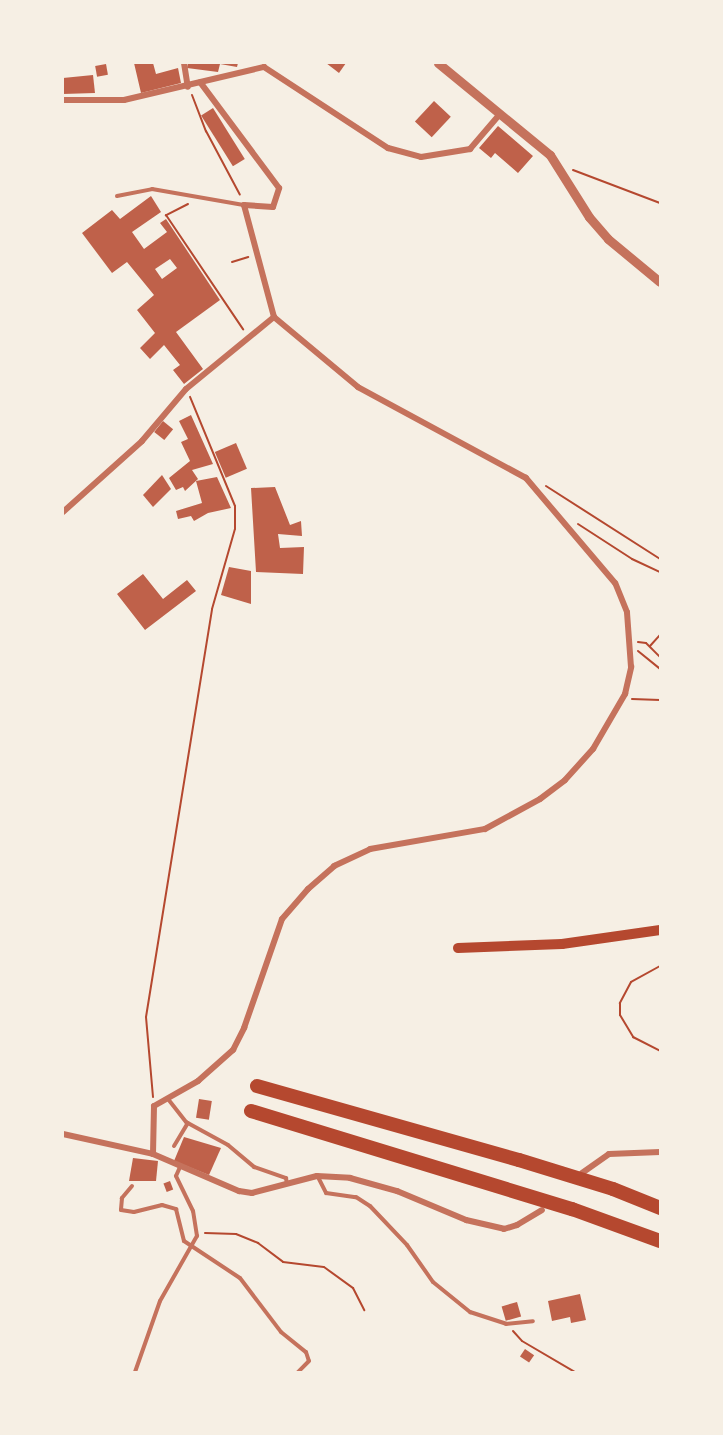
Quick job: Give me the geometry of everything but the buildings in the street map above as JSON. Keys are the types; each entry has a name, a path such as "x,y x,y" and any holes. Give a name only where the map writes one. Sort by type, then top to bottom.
{"highway":[{"path":"257,1086 519,1160 660,1208"},
{"path":"251,1111 572,1209 660,1241"}],"main road":[{"path":"458,948 551,945 660,930"}],"street":[{"path":"184,63 188,87"},
{"path":"438,63 475,97 500,114 550,155 589,217 609,239 660,282"},
{"path":"63,100 124,100 188,87 212,76 264,67 388,148 421,157 470,149 500,114"},
{"path":"153,1154 154,1106 198,1081 233,1050 244,1028 282,919 334,866 370,849 451,837 485,829 513,815 565,780 593,749 623,697 631,667 627,612 615,583 529,481 357,387 274,317 244,205 273,207 279,188 200,82"},
{"path":"63,512 142,441 186,388 274,317"},
{"path":"63,1134 153,1154 239,1191 252,1193 318,1176 375,1183 486,1227 517,1225 542,1210"},
{"path":"582,1173 609,1154 660,1152"}],"lane":[{"path":"117,196 152,189 204,195 244,205"},
{"path":"167,1097 188,1123 228,1144 254,1167 286,1178 287,1185"},
{"path":"174,1146 188,1123"},
{"path":"135,1372 159,1300 194,1245 197,1234 193,1211 176,1176 180,1167"},
{"path":"318,1176 326,1193 356,1197 370,1206 451,1299 470,1312 510,1324 533,1321"},
{"path":"132,1186 122,1198 121,1210 134,1212 162,1205 176,1209 181,1219 182,1238 240,1278 281,1332 306,1352 309,1361 298,1372"}],"path":[{"path":"188,87 244,205"},
{"path":"550,155 599,183 660,203"},
{"path":"204,195 166,215 249,338"},
{"path":"232,262 257,254"},
{"path":"154,1106 146,1049 146,1017 212,609 235,529 235,506 186,388"},
{"path":"529,481 551,488 660,559"},
{"path":"568,527 573,523 582,525 632,560 660,572"},
{"path":"650,646 660,635"},
{"path":"629,641 650,646 660,657"},
{"path":"630,649 641,652 660,669"},
{"path":"623,697 660,700"},
{"path":"660,966 631,982 620,1003 620,1015 633,1037 660,1051"},
{"path":"197,1234 236,1234 258,1243 283,1262 324,1267 353,1288 364,1310"},
{"path":"510,1324 522,1341 575,1372"}]}
